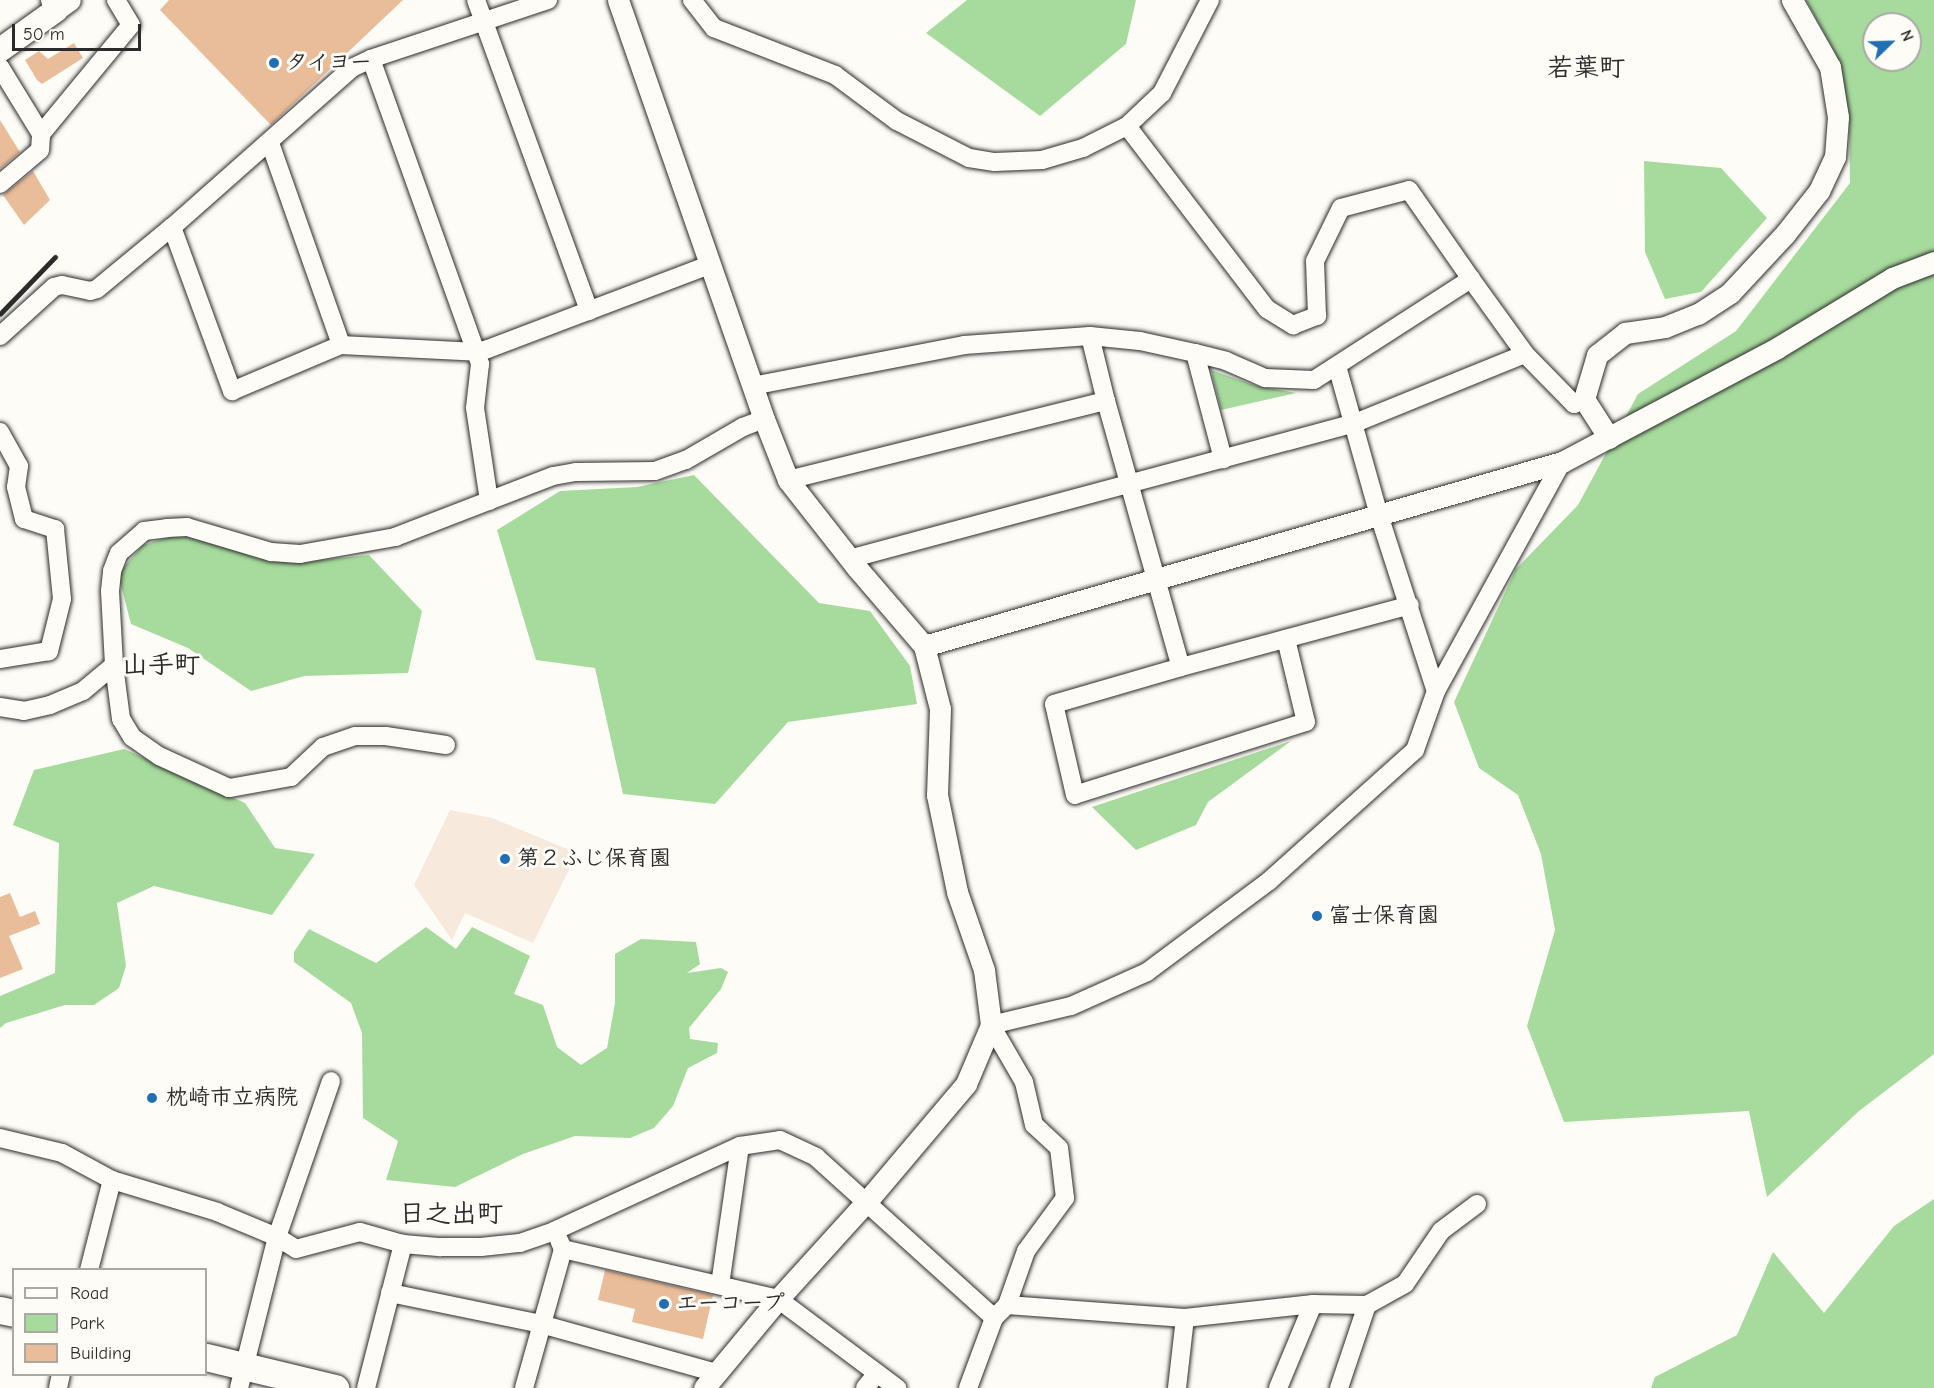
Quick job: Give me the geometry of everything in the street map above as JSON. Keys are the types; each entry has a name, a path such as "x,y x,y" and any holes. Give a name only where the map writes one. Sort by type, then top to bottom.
{"main road":[{"path":"0,50 59,3"},
{"path":"207,1358 241,1377 335,1388"}],"street":[{"path":"41,134 131,25 116,0"},
{"path":"476,0 589,311"},
{"path":"0,336 54,287 62,285 90,291 97,289 172,227 352,68 371,58 548,0"},
{"path":"618,0 752,386 788,480 849,559 924,646 940,709 937,795 957,892 984,970 991,1025 1024,1082 1034,1125 1059,1148 1065,1198 1026,1251 1007,1305 994,1318 968,1388"},
{"path":"693,0 714,28 835,75 897,121 969,158 995,162 1042,160 1083,148 1127,126 1162,93 1210,0"},
{"path":"1127,126 1267,309 1293,326 1317,316 1315,261 1341,208 1409,190 1525,354 1574,404 1584,399 1597,355 1625,333 1665,327 1698,315 1730,293 1785,234 1819,191 1835,157 1838,117 1830,67 1791,0"},
{"path":"371,58 477,352 480,364 476,422 489,501"},
{"path":"0,67 41,134 40,150 0,184"},
{"path":"270,142 341,345"},
{"path":"172,227 232,391 341,345 477,352 710,265"},
{"path":"924,646 1562,462 1777,348 1892,278 1934,262"},
{"path":"752,386 964,345 1090,336 1140,341 1195,353 1226,361 1265,378 1314,380 1471,279"},
{"path":"1090,336 1181,668"},
{"path":"1195,353 1223,459"},
{"path":"849,559 1355,423 1525,354"},
{"path":"1337,366 1355,423 1379,515 1410,604 1436,691"},
{"path":"1584,399 1609,438"},
{"path":"788,480 1106,400"},
{"path":"446,745 386,736 355,736 323,747 291,777 229,788 159,756 132,737 121,719 114,665 112,571 119,553 144,531 187,528 271,552 300,554 395,537 553,476 576,472 655,471 686,460 743,427 764,419"},
{"path":"0,432 19,466 16,487 24,519 55,529 62,599 48,651 0,658"},
{"path":"991,1025 1071,1006 1147,972 1269,881 1415,750 1436,691 1562,462"},
{"path":"1286,639 1306,722 1075,795 1054,704 1410,604"},
{"path":"0,707 24,711 50,705 82,691 114,665"},
{"path":"390,1293 541,1324 710,1380 966,1084 991,1025"},
{"path":"241,1377 277,1237 330,1081"},
{"path":"0,1138 62,1153 112,1180 217,1212 277,1237 296,1249 360,1232 403,1244 481,1247 520,1243 554,1231 740,1146 780,1140 816,1156 994,1318"},
{"path":"720,1285 740,1146"},
{"path":"89,1268 112,1180"},
{"path":"1007,1305 1185,1318 1313,1304 1367,1305 1405,1284 1441,1231 1477,1204"},
{"path":"524,1388 563,1249 554,1231"},
{"path":"366,1388 403,1244"},
{"path":"563,1249 778,1299 897,1388"},
{"path":"1278,1388 1313,1304"},
{"path":"1339,1388 1367,1305"},
{"path":"1177,1388 1185,1318"},
{"path":"865,1388 877,1373"}],"shaded area":[{"path":"450,810 492,818 577,853 533,943 465,913 452,940 414,885"}],"green space":[{"path":"967,0 1136,0 1126,44 1040,116 926,33"},
{"path":"1806,0 1934,0 1934,1054 1859,1111 1767,1197 1749,1111 1564,1122 1527,1026 1555,930 1541,854 1518,795 1479,768 1454,702 1516,569 1578,505 1638,394 1736,331 1850,183 1849,117 1836,54"},
{"path":"1644,161 1721,168 1767,218 1701,292 1665,299 1645,252"},
{"path":"1211,370 1257,386 1296,393 1221,410"},
{"path":"694,475 819,603 870,611 910,666 917,704 788,722 715,804 623,794 595,668 536,660 497,530 560,491 637,487"},
{"path":"184,532 290,563 369,555 422,611 408,673 304,676 251,691 188,648 131,624 118,574 143,545"},
{"path":"1291,741 1208,802 1196,825 1136,850 1092,807"},
{"path":"124,749 245,803 275,848 315,854 272,915 154,886 117,903 126,966 119,988 94,1005 65,1005 6,1023 0,1028 0,996 55,973 59,843 13,825 34,770"},
{"path":"426,927 456,949 472,927 530,956 514,994 543,1005 557,1047 581,1065 607,1048 615,1003 615,954 641,939 696,942 700,964 687,973 721,968 728,972 721,989 689,1028 690,1039 718,1043 717,1053 688,1068 673,1106 654,1128 630,1138 575,1136 523,1154 455,1187 386,1180 398,1141 363,1118 362,1033 351,1003 294,962 294,952 309,929 376,963"},
{"path":"1934,1199 1934,1388 1651,1388 1655,1377 1737,1335 1773,1252 1824,1313 1894,1226"}],"building":[{"name":"タイヨー","path":"169,0 403,0 271,125 160,10"},
{"path":"74,43 83,58 42,84 37,80 25,60 39,51 48,59"},
{"path":"0,120 20,152 0,169"},
{"path":"33,171 50,200 24,225 3,195"},
{"path":"10,893 20,917 35,911 40,924 9,936 23,969 0,978 0,897"},
{"name":"エーコープ","path":"605,1270 713,1295 703,1339 632,1322 635,1309 598,1300"}],"railway":[{"path":"0,314 55,257"}],"place":[{"name":"タイヨー","path":"274,63"},
{"name":"第２ふじ保育園","path":"505,859"},
{"name":"富士保育園","path":"1317,916"},
{"name":"枕崎市立病院","path":"152,1098"},
{"name":"エーコープ","path":"664,1304"}],"district":[{"name":"若葉町","path":"1586,69"},
{"name":"山手町","path":"161,666"},
{"name":"日之出町","path":"451,1215"}]}
